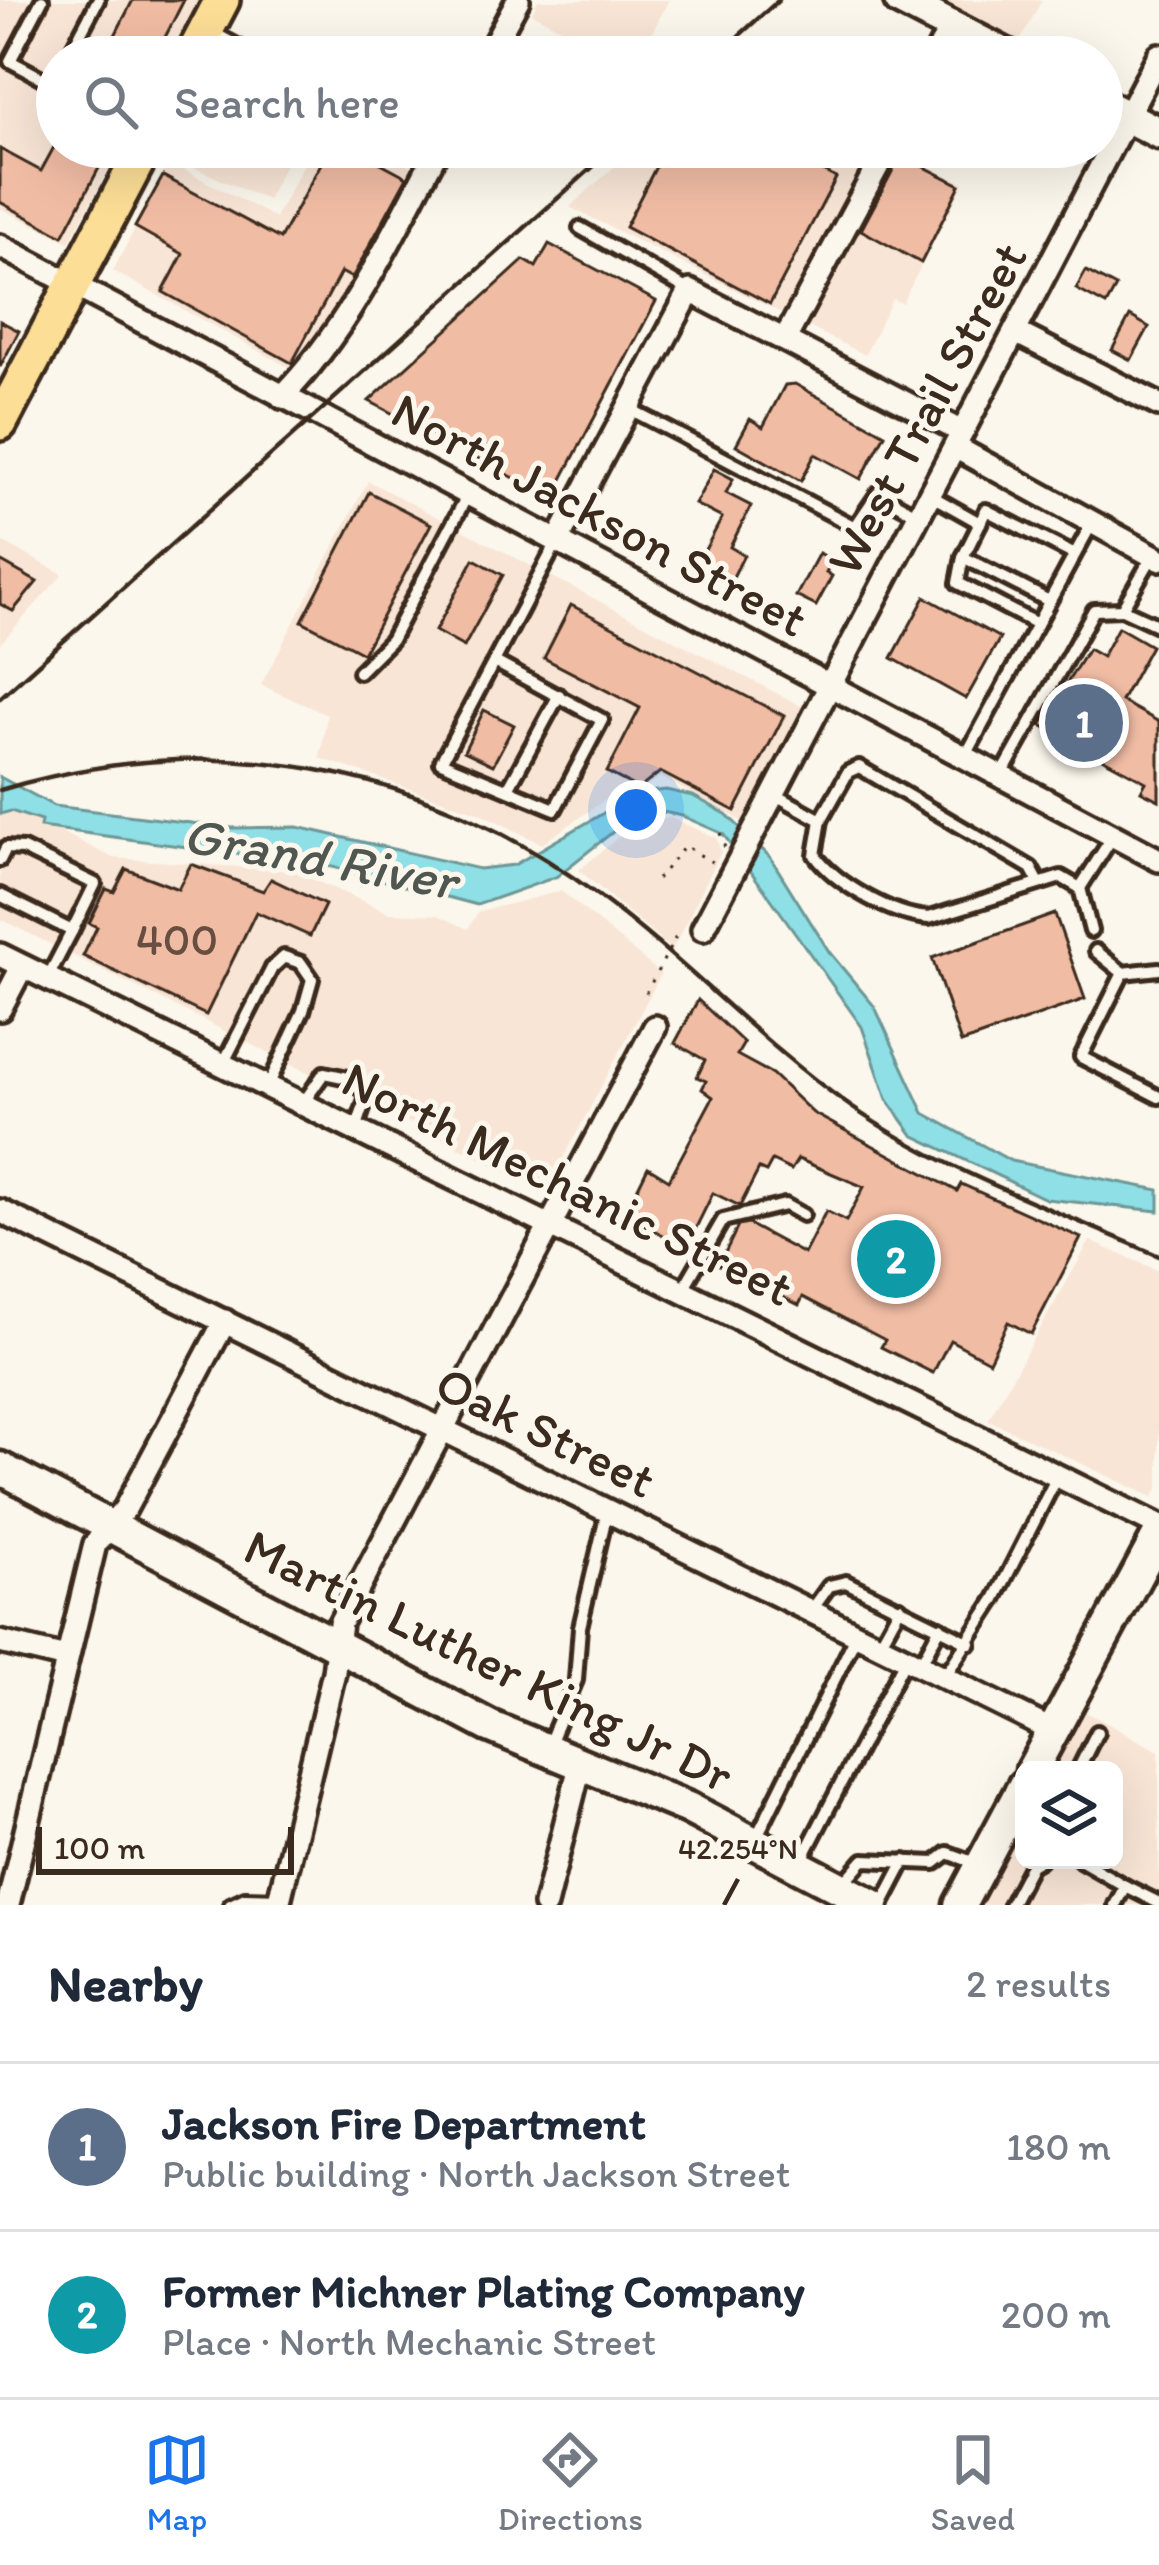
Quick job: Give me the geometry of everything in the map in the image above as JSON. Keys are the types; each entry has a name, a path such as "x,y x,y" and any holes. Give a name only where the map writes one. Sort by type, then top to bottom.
{"main road":[{"path":"203,36 222,0"},
{"path":"1,419 134,168"}],"street":[{"path":"499,36 518,0"},
{"path":"900,0 970,36"},
{"path":"946,36 951,26"},
{"name":"West Trail Street","path":"1123,101 1159,55"},
{"path":"1123,115 1159,133"},
{"path":"282,397 320,355 366,285 421,168"},
{"path":"785,339 877,168"},
{"name":"West Trail Street","path":"703,929 731,864 755,830 1018,333 1090,168"},
{"name":"North Jackson Street","path":"0,246 1159,860"},
{"path":"557,542 690,291 785,339 1156,557"},
{"path":"1018,333 1159,405"},
{"name":"North Mechanic Street","path":"0,955 1058,1475 1159,1530"},
{"path":"0,1009 22,967"},
{"path":"279,1902 339,1646 340,1623 655,1027"},
{"name":"Oak Street","path":"0,1210 1053,1731"},
{"path":"8,1905 95,1544 124,1510 225,1321"},
{"name":"Martin Luther King Jr Dr","path":"0,1468 489,1726 581,1762 754,1842 873,1905"},
{"path":"1037,1761 1159,1530"},
{"path":"0,1642 66,1658"},
{"path":"545,1905 581,1762"},
{"path":"960,1905 982,1865 1015,1825"}],"lane":[{"path":"36,75 5,59 42,0"},
{"path":"79,36 98,0"},
{"path":"580,228 690,291"},
{"path":"628,408 855,526 878,493 980,523"},
{"path":"359,672 391,640 468,494"},
{"path":"1036,624 958,583 963,557 986,510 1073,554"},
{"path":"965,757 1094,519"},
{"path":"495,662 602,720 555,809 441,762 557,542"},
{"path":"963,557 1048,601"},
{"path":"1122,609 1156,557"},
{"path":"1001,776 1094,610 1122,609 1159,626"},
{"path":"508,787 559,695"},
{"path":"1038,881 1031,868 859,767 848,772 821,820 815,855 828,872 911,917 952,912 1061,877 1080,888 1091,932"},
{"path":"774,794 821,820"},
{"path":"1080,888 1100,864 1113,836"},
{"path":"0,860 6,848 23,849 95,884 47,979"},
{"path":"0,895 72,931"},
{"path":"1096,952 1123,973 1159,969"},
{"path":"223,1064 272,968 284,958 302,963 312,979 303,1011 268,1086"},
{"path":"1123,973 1082,1057 1159,1097"},
{"path":"303,1103 324,1073 348,1078 368,1094 356,1129"},
{"path":"683,1289 723,1220 785,1205 803,1215"},
{"path":"945,1677 970,1642 1058,1475"},
{"path":"547,1749 576,1681 580,1627 607,1512"},
{"path":"811,1611 822,1592 837,1582 900,1606 970,1642"},
{"path":"879,1645 900,1606"},
{"path":"799,1865 913,1661 940,1627"},
{"path":"754,1842 857,1634"},
{"path":"1082,1761 1097,1732"},
{"path":"839,1887 864,1860 935,1863 948,1853 982,1865"},
{"path":"882,1905 904,1862"},
{"path":"1010,1905 1029,1869"},
{"path":"1098,1869 1159,1903"},
{"path":"1115,1905 1125,1886"},
{"path":"230,1905 245,1898 279,1902"}],"path":[{"path":"720,833 731,864"},
{"path":"657,879 685,847 731,864"},
{"path":"646,992 679,932"}],"shaded area":[{"path":"0,0 203,0 183,36 36,36 36,168 110,168 69,242 0,208"},
{"path":"538,0 669,0 650,36 575,36 532,13"},
{"path":"938,0 1042,0 1023,36 1006,36"},
{"path":"166,168 180,168 275,218 302,168 414,168 428,175 328,369 312,380 113,271"},
{"path":"195,168 283,168 267,200"},
{"path":"613,168 852,168 865,175 870,168 931,168 964,183 902,303 892,299 865,355 570,207"},
{"path":"368,481 803,707 742,821 660,777 641,790 626,785 542,844 480,813 320,758 327,715 261,685"},
{"path":"0,541 63,574 0,644"},
{"path":"10,806 113,858 293,871 390,913 438,915 468,929 478,912 561,891 661,974 546,1191 0,919 0,808"},
{"path":"669,817 716,838 721,852 672,950 579,870 620,836"},
{"path":"1090,1241 1159,1271 1159,1487 1153,1497 988,1420"},
{"path":"1084,1711 1159,1751 1159,1905 981,1905 1015,1841 1015,1869 1123,1869 1123,1761 1058,1761"}],"water":[{"name":"Grand River","path":"0,777 54,806 232,828 298,827 479,869 514,865 638,793 666,790 693,796 726,814 770,857 830,953 875,1007 924,1113 1011,1161 1159,1190 1159,1211 1046,1199 913,1135 887,1099 862,1027 769,896 723,834 682,816 663,812 643,817 614,831 556,877 477,905 333,867 40,827 41,821 11,811 0,814"}],"building":[{"path":"133,0 184,0 166,36 115,36"},
{"path":"0,149 41,171 99,168 63,236 0,202"},
{"path":"319,168 390,168 407,177 352,278 341,272 292,363 163,292 183,254 135,227 163,176 280,239"},
{"path":"655,168 817,168 836,178 770,304 625,227"},
{"path":"894,168 927,168 960,185 921,263 861,230"},
{"path":"549,244 656,301 552,498 369,401 524,260 536,267"},
{"path":"1086,271 1116,287 1106,305 1076,289"},
{"path":"1130,316 1149,327 1131,360 1112,350"},
{"path":"0,321 19,331 0,367"},
{"path":"795,384 885,434 861,479 815,454 801,481 736,445 750,419 763,427 785,385"},
{"path":"714,469 733,479 726,493 751,506 730,547 744,555 732,579 699,561 722,518 695,504"},
{"path":"369,492 431,524 363,653 302,621"},
{"path":"819,553 833,560 826,572 832,576 816,606 796,596"},
{"path":"474,559 503,575 464,647 435,631"},
{"path":"0,561 37,582 13,611 0,604"},
{"path":"925,597 1000,638 966,699 892,658"},
{"path":"571,605 784,716 735,811 660,772 639,789 607,772 640,708 544,658"},
{"path":"1118,627 1151,646 1121,701 1159,722 1159,800 1141,791 1146,782 1041,725 1088,649 1102,657"},
{"path":"484,710 514,725 493,765 464,751"},
{"path":"191,864 263,891 271,879 325,905 310,936 256,912 206,1015 83,956 97,927 89,923 106,889 114,892 126,869 178,889"},
{"path":"1055,914 1085,999 961,1043 932,958"},
{"path":"698,1000 744,1043 737,1055 772,1074 813,1113 957,1191 961,1184 1081,1238 1031,1334 1008,1322 989,1361 950,1340 933,1373 881,1347 885,1340 803,1297 799,1305 719,1265 738,1226 748,1224 804,1254 826,1211 846,1221 864,1187 798,1159 791,1170 772,1161 766,1172 759,1169 740,1206 713,1193 686,1248 625,1214 648,1167 669,1180 713,1097 702,1089 706,1081 697,1077 705,1060 675,1043"}],"railway":[{"path":"739,36 779,0"},
{"path":"0,698 592,168"},
{"path":"0,790 79,771 158,761 236,761 313,769 388,787 461,814 532,851 600,897 786,1056 886,1129 1001,1188 1159,1256"}],"place":[{"name":"Jackson Fire Department","path":"1084,723"},
{"name":"Former Michner Plating Company","path":"896,1259"}]}
